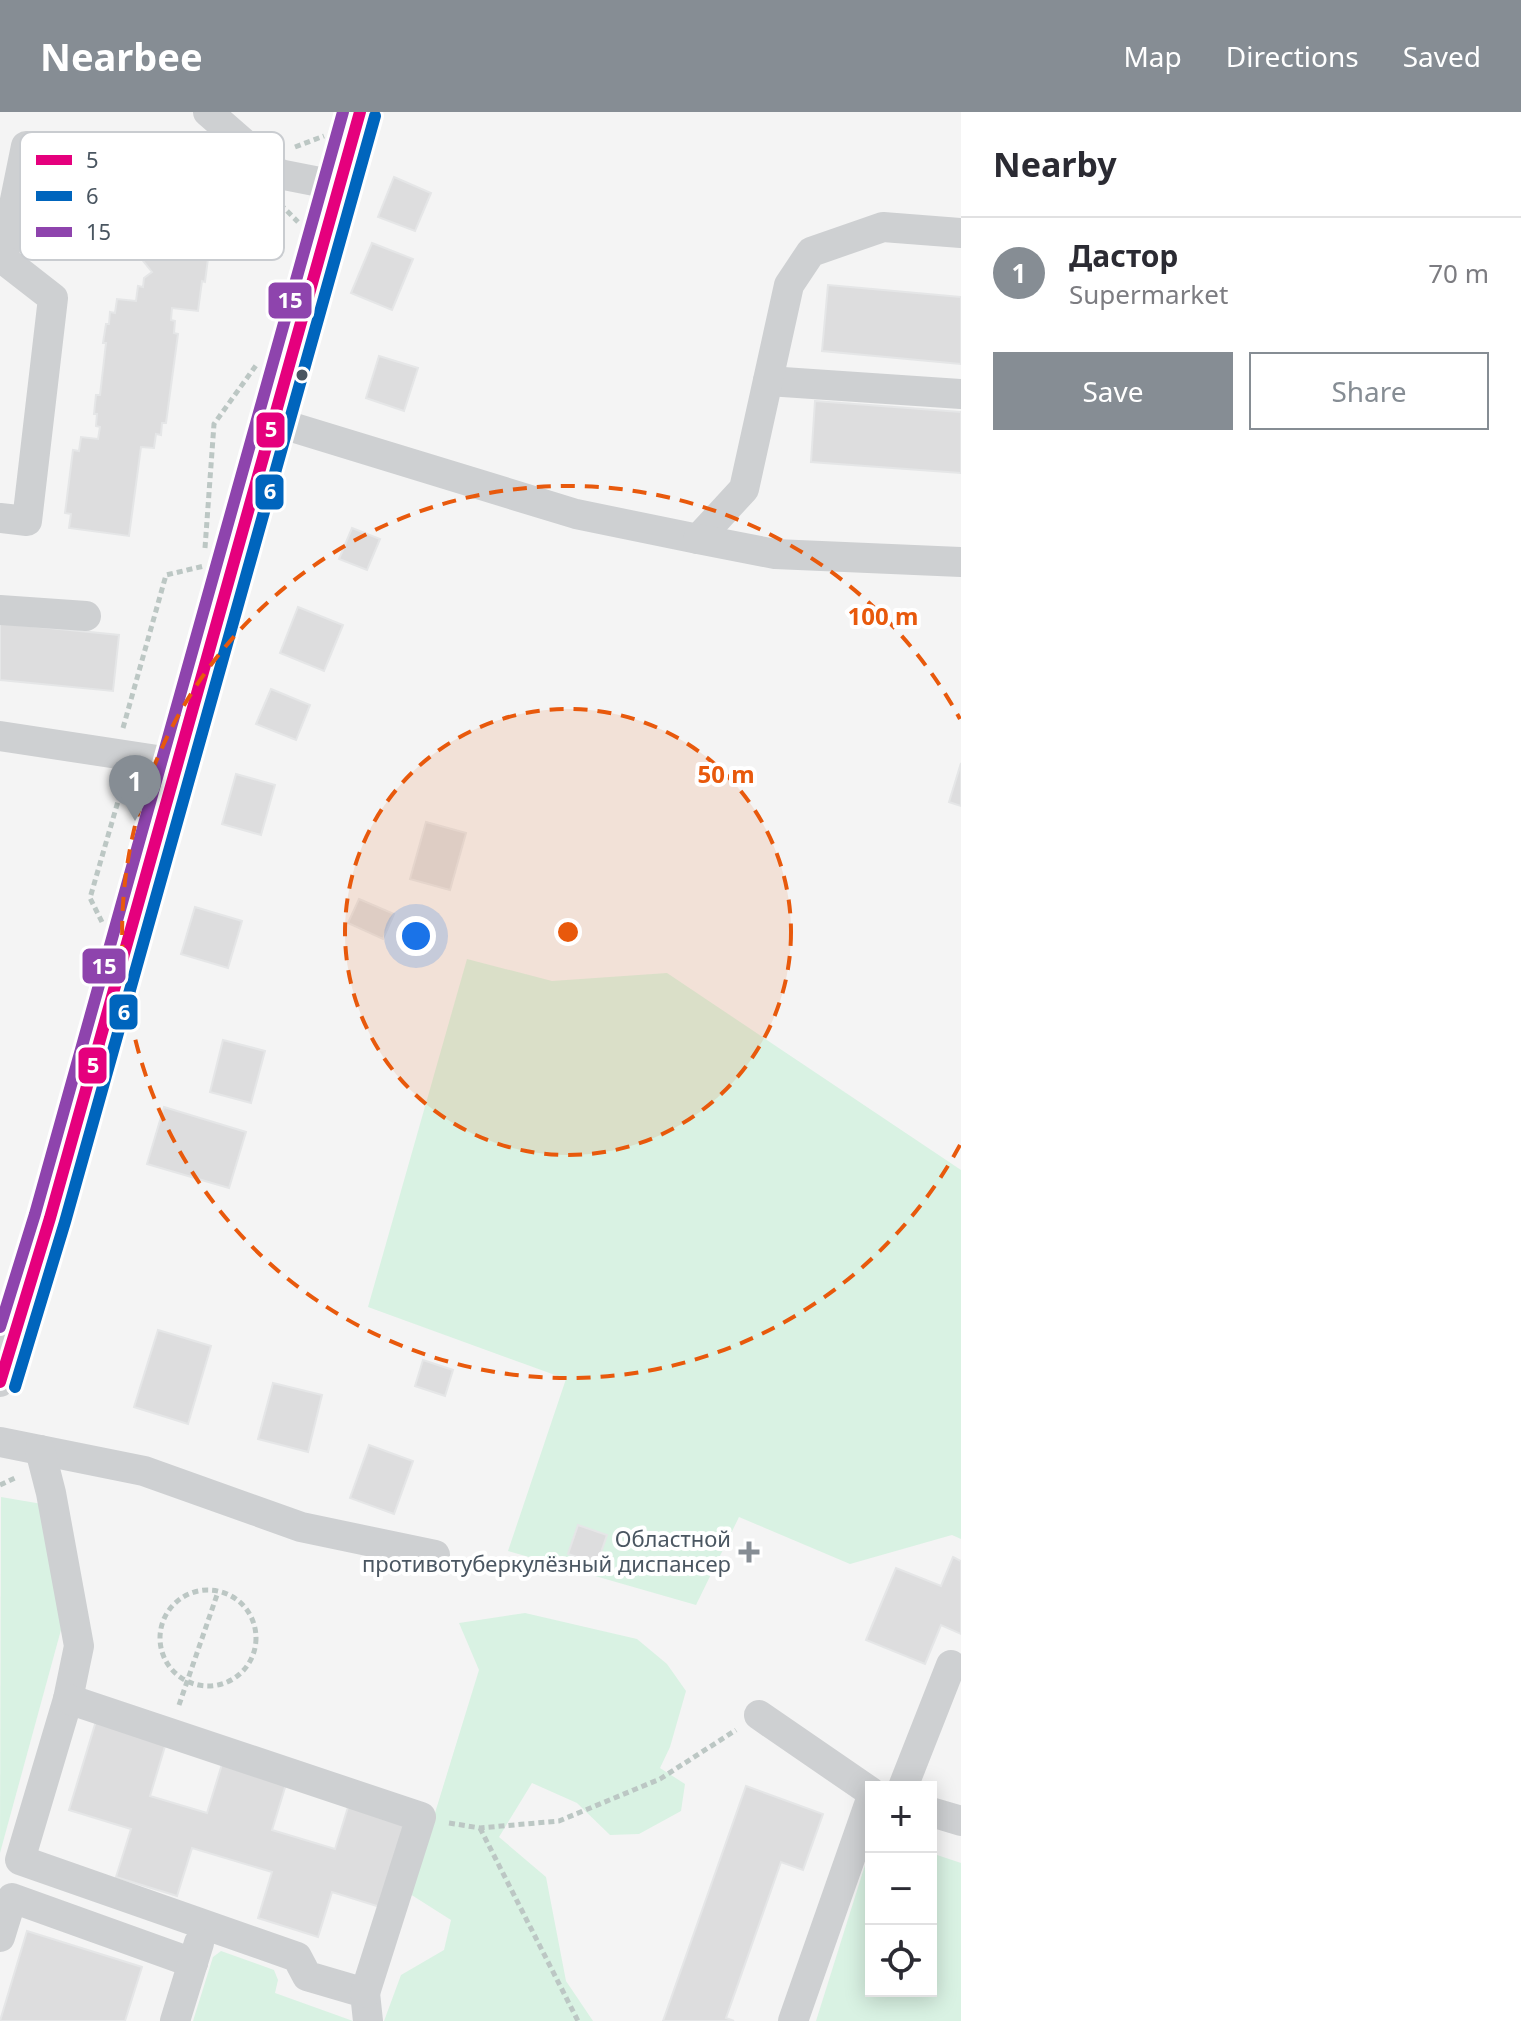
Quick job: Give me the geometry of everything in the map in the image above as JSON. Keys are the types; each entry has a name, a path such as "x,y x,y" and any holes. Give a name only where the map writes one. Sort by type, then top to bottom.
{"street":[{"path":"208,112 231,132"},
{"path":"0,1382 50,1218 360,112"},
{"path":"0,518 27,521 53,298 2,259 20,174"},
{"path":"284,175 340,186"},
{"path":"698,539 744,489 789,285 811,252 883,227 961,233"},
{"path":"768,381 961,394"},
{"path":"272,421 576,514 698,539 775,554 961,562"},
{"path":"0,610 86,616"},
{"path":"0,736 177,763"},
{"path":"0,1442 144,1471 301,1527 435,1555"},
{"path":"40,1450 79,1646 68,1699 20,1860 297,1957 307,1976 366,2007 421,1817 68,1699"},
{"path":"905,1781 951,1665"},
{"path":"759,1715 865,1788"},
{"path":"937,1814 961,1821"},
{"path":"793,2021 865,1816"},
{"path":"0,1937 12,1898 193,1963"},
{"path":"175,2021 203,1926"}],"path":[{"path":"208,1590 238,1600 249,1612 255,1627 251,1657 243,1670 231,1680 217,1685 187,1681 174,1672 165,1660 160,1644 161,1628 167,1613 178,1601 192,1593 208,1590"},
{"path":"170,1733 218,1592"},
{"path":"421,1817 480,1828 559,1821 660,1779 759,1715"},
{"path":"480,1828 578,2021"}],"green space":[{"path":"467,959 552,981 667,973 961,1170 961,1539 952,1535 850,1564 739,1517 696,1605 508,1551 566,1379 368,1307"},
{"path":"1,1497 48,1505 79,1564 0,1853"},
{"path":"525,1613 637,1639 667,1664 686,1691 670,1747 660,1768 685,1784 681,1811 639,1834 610,1835 577,1803 532,1783 499,1837 546,1877 566,1981 593,2021 384,2021 401,1975 444,1950 451,1920 410,1894 479,1670 459,1623"},
{"path":"937,1855 961,1863 961,2021 816,2021 865,1865 865,1997 937,1997"},
{"path":"221,1951 274,1970 278,1980 275,1993 353,2021 193,2021 213,1957"}],"building":[{"path":"394,177 431,193 415,231 378,217"},
{"path":"372,243 413,259 392,310 351,293"},
{"path":"142,260 208,260 198,311 172,308 174,333 178,334 166,423 162,423 161,435 156,434 154,448 141,447 129,536 69,528 71,514 65,513 73,450 79,451 81,437 98,439 100,427 96,426 97,414 94,414 96,395 100,395 106,324 109,324 110,312 115,313 117,299 136,301 138,286 143,287 144,278 152,272"},
{"path":"828,285 961,297 961,364 822,351"},
{"path":"379,356 418,368 404,411 366,398"},
{"path":"815,401 961,412 961,473 811,462"},
{"path":"352,528 380,539 367,570 339,559"},
{"path":"298,607 343,625 324,671 280,653"},
{"path":"0,623 119,635 113,691 0,680"},
{"path":"271,689 310,705 296,740 256,724"},
{"path":"961,763 961,806 949,802"},
{"path":"236,774 275,785 261,835 222,824"},
{"path":"426,822 466,833 450,890 410,879"},
{"path":"359,899 394,914 383,939 348,923"},
{"path":"195,907 242,921 228,968 181,954"},
{"path":"223,1040 265,1051 251,1103 210,1092"},
{"path":"164,1107 246,1132 229,1188 147,1164"},
{"path":"158,1330 211,1346 188,1424 134,1407"},
{"path":"423,1360 453,1370 445,1396 415,1386"},
{"path":"273,1383 322,1395 308,1452 258,1439"},
{"path":"369,1445 413,1461 394,1514 350,1498"},
{"path":"578,1525 607,1535 597,1564 568,1554"},
{"path":"953,1557 961,1561 961,1634 941,1625 925,1664 866,1640 896,1568 941,1586"},
{"path":"96,1721 166,1743 150,1796 207,1813 223,1761 287,1781 272,1830 335,1849 349,1804 407,1822 380,1907 332,1892 318,1937 258,1918 272,1872 192,1848 177,1896 116,1877 131,1829 69,1810"},
{"path":"746,1786 823,1814 803,1870 781,1862 726,2018 734,2021 663,2021"},
{"path":"27,1931 142,1967 125,2021 0,2021"}],"transit line":[{"name":"15","path":"0,1327 35,1214 343,112"},
{"name":"5","path":"0,1382 50,1218 360,112"},
{"name":"6","path":"15,1387 65,1222 375,116"}],"place":[{"name":"Дастор","path":"135,821"},
{"name":"Областной противотуберкулёзный диспансер","path":"749,1552"}]}
